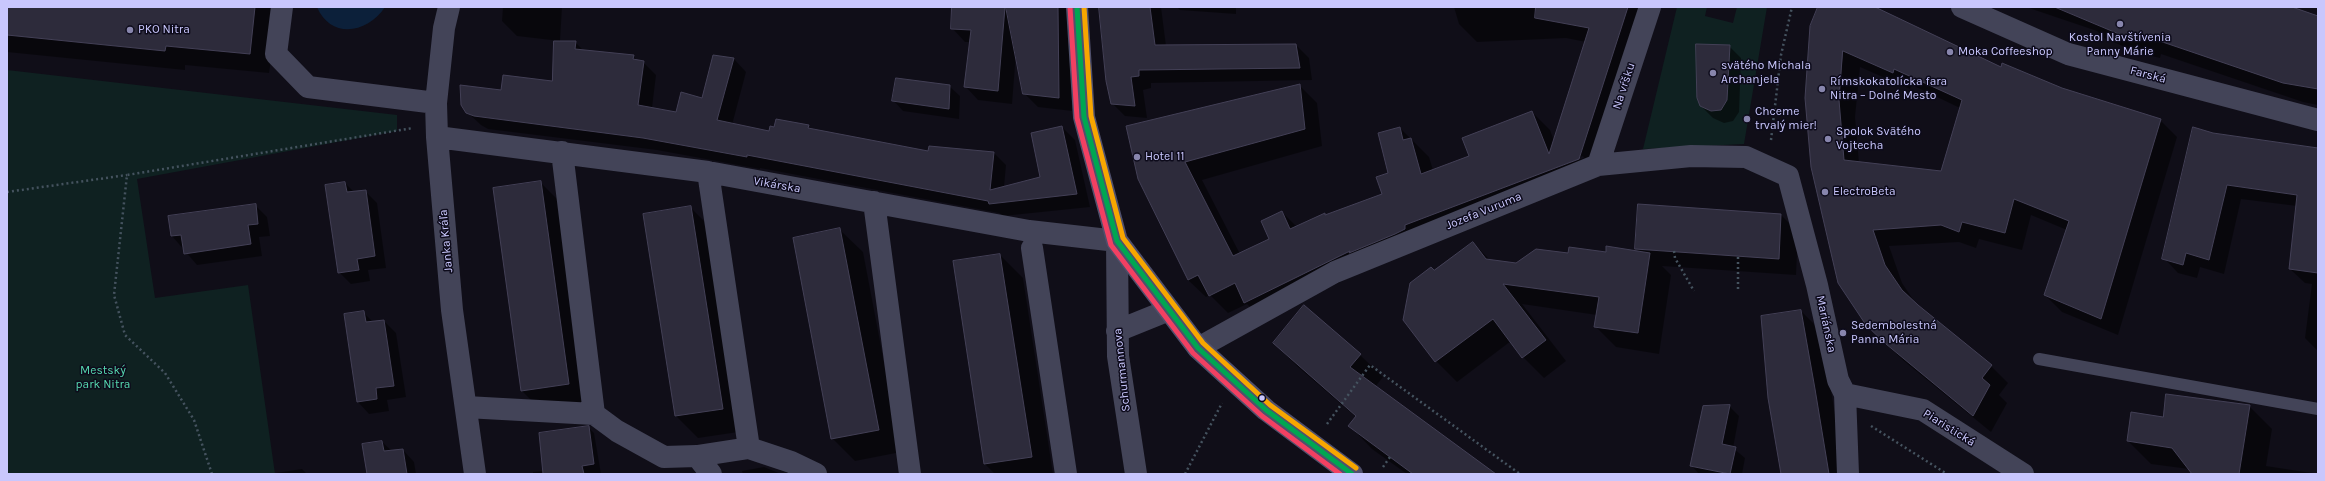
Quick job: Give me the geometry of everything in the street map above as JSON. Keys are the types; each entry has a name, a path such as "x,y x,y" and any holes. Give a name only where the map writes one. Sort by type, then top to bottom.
{"street":[{"path":"282,7 276,54 308,86 436,103"},
{"name":"Janka Kráľa","path":"449,7 444,28 436,103 437,137 452,310 475,474"},
{"path":"1077,7 1084,117 1117,240 1198,348 1266,410 1352,474"},
{"name":"Na vŕšku","path":"1598,165 1650,7"},
{"name":"Farská","path":"1962,7 2068,54 2318,120"},
{"name":"Vikárska","path":"437,137 708,172 1030,231 1117,240"},
{"path":"562,152 594,414"},
{"name":"Jozefa Vuruma","path":"1198,348 1335,272 1598,165 1691,156 1746,157 1788,176"},
{"path":"708,172 749,448"},
{"name":"Mariánska","path":"1788,176 1817,285 1838,380 1845,394 1848,474"},
{"path":"874,202 910,474"},
{"name":"Schurmannova","path":"1117,240 1118,356 1136,474"},
{"path":"1032,248 1066,474"},
{"path":"1117,331 1169,310"},
{"name":"Piaristická","path":"1845,394 1923,410 2023,474"},
{"path":"466,407 594,414 617,431 664,457 696,456 749,448 791,462 816,474"},
{"path":"696,456 711,474"}],"lane":[{"path":"2039,359 2318,409"}],"path":[{"path":"1768,166 1781,55 1792,7"},
{"path":"7,192 127,175 415,128"},
{"path":"127,175 114,295 125,335 165,373 194,420 212,474"},
{"path":"1674,251 1675,258 1694,291"},
{"path":"1738,256 1738,289"},
{"path":"1326,426 1370,365 1520,474"},
{"path":"1845,394 1866,423 1947,474"},
{"path":"1185,474 1222,402"},
{"path":"1383,467 1390,457"}],"green space":[{"path":"1677,7 1707,7 1705,16 1733,23 1737,7 1767,7 1744,144 1643,149"},
{"name":"Mestský park Nitra","path":"7,70 397,115 397,131 137,179 155,298 248,285 275,474 7,474"}],"water":[{"path":"317,7 385,7 378,16 369,23 350,29 331,25 323,18"}],"building":[{"name":"PKO Nitra","path":"7,7 255,7 250,54 166,46 165,51 7,35"},
{"path":"952,7 1005,7 998,91 964,87 971,30 951,29"},
{"path":"1006,7 1058,7 1059,98 1023,94"},
{"path":"1099,7 1150,7 1155,45 1296,44 1300,68 1139,70 1139,76 1131,77 1135,106 1111,104 1106,81"},
{"path":"1536,7 1628,7 1579,159 1405,225 1405,229 1395,234 1349,253 1350,251 1244,303 1235,283 1209,296 1198,275 1188,280 1138,179 1126,126 1300,84 1305,129 1185,162 1233,256 1269,239 1261,221 1282,211 1290,229 1325,213 1325,215 1382,194 1376,177 1388,173 1378,133 1400,127 1403,140 1411,138 1421,174 1469,156 1462,138 1532,111 1549,154 1589,28 1535,18"},
{"path":"1818,7 1875,7 2001,67 2002,63 2062,88 2161,119 2101,319 2044,295 2069,221 2014,199 2005,233 1962,222 1959,232 1941,225 1873,230 1885,265 1902,290 1918,305 1992,365 1982,378 1990,385 1973,416 1886,344 1866,325 1838,283 1811,167 1805,98 1810,26","holes":["1843,51 1893,73 1894,69 1962,100 1941,171 1844,160 1839,100"]},
{"path":"2055,7 2292,7 2318,16 2318,89 2283,83 2142,35 2141,40 2119,34"},
{"path":"554,41 576,41 575,49 634,55 633,59 644,61 638,105 676,112 681,92 702,98 713,55 734,58 717,120 769,131 770,126 774,127 776,119 809,125 808,128 928,151 929,146 994,152 990,190 1040,177 1031,133 1062,126 1077,194 989,204 988,201 747,155 747,157 643,138 474,116 466,113 461,105 460,85 501,90 503,75 552,81"},
{"name":"svätého Michala Archanjela","path":"1696,44 1730,45 1727,100 1721,110 1711,111 1700,106 1697,98"},
{"path":"896,78 950,85 949,109 892,101"},
{"path":"2193,127 2213,133 2318,148 2318,273 2289,269 2297,195 2227,185 2209,260 2186,253 2183,265 2162,259"},
{"path":"541,181 569,384 521,391 493,188"},
{"path":"345,182 347,192 366,190 375,256 357,259 359,270 338,273 325,185"},
{"path":"256,204 258,224 248,225 251,244 184,254 181,235 171,236 168,216"},
{"path":"1638,204 1781,214 1779,259 1635,249"},
{"path":"691,206 723,409 675,416 643,214"},
{"path":"840,228 879,430 831,439 793,238"},
{"path":"1473,242 1486,259 1516,263 1536,249 1568,253 1569,247 1606,252 1606,246 1650,253 1638,333 1594,327 1599,297 1503,284 1546,340 1522,358 1493,319 1435,362 1403,320 1410,283 1431,267 1434,270"},
{"path":"1000,254 1032,457 984,464 953,261"},
{"path":"1304,305 1361,354 1350,367 1496,474 1413,474 1348,426 1356,416 1273,343"},
{"path":"1801,310 1829,474 1781,474 1768,398 1761,316"},
{"path":"364,311 366,322 384,320 394,386 376,388 377,399 357,402 344,314"},
{"path":"2166,394 2250,405 2239,474 2192,474 2172,448 2127,441 2131,412 2163,417"},
{"path":"1730,405 1722,444 1736,447 1730,474 1690,466 1703,406"},
{"path":"589,426 594,464 582,466 584,474 543,474 539,433"},
{"path":"382,441 384,451 403,449 407,474 367,474 362,444"}],"transit line":[{"path":"1070,7 1077,118 1111,245 1193,353 1262,416 1340,474"},
{"path":"1077,7 1084,117 1117,241 1198,348 1266,410 1352,474"},
{"path":"1084,7 1091,116 1123,238 1203,343 1270,405 1356,468"}],"place":[{"name":"Kostol Navštívenia Panny Márie","path":"2120,24"},
{"name":"PKO Nitra","path":"130,30"},
{"name":"Moka Coffeeshop","path":"1950,52"},
{"name":"svätého Michala Archanjela","path":"1713,73"},
{"name":"Rímskokatolícka fara Nitra – Dolné Mesto","path":"1822,89"},
{"name":"Chceme trvalý mier!","path":"1747,119"},
{"name":"Spolok Svätého Vojtecha","path":"1828,139"},
{"name":"Hotel 11","path":"1137,157"},
{"name":"ElectroBeta","path":"1825,192"},
{"name":"Sedembolestná Panna Mária","path":"1843,333"}]}
